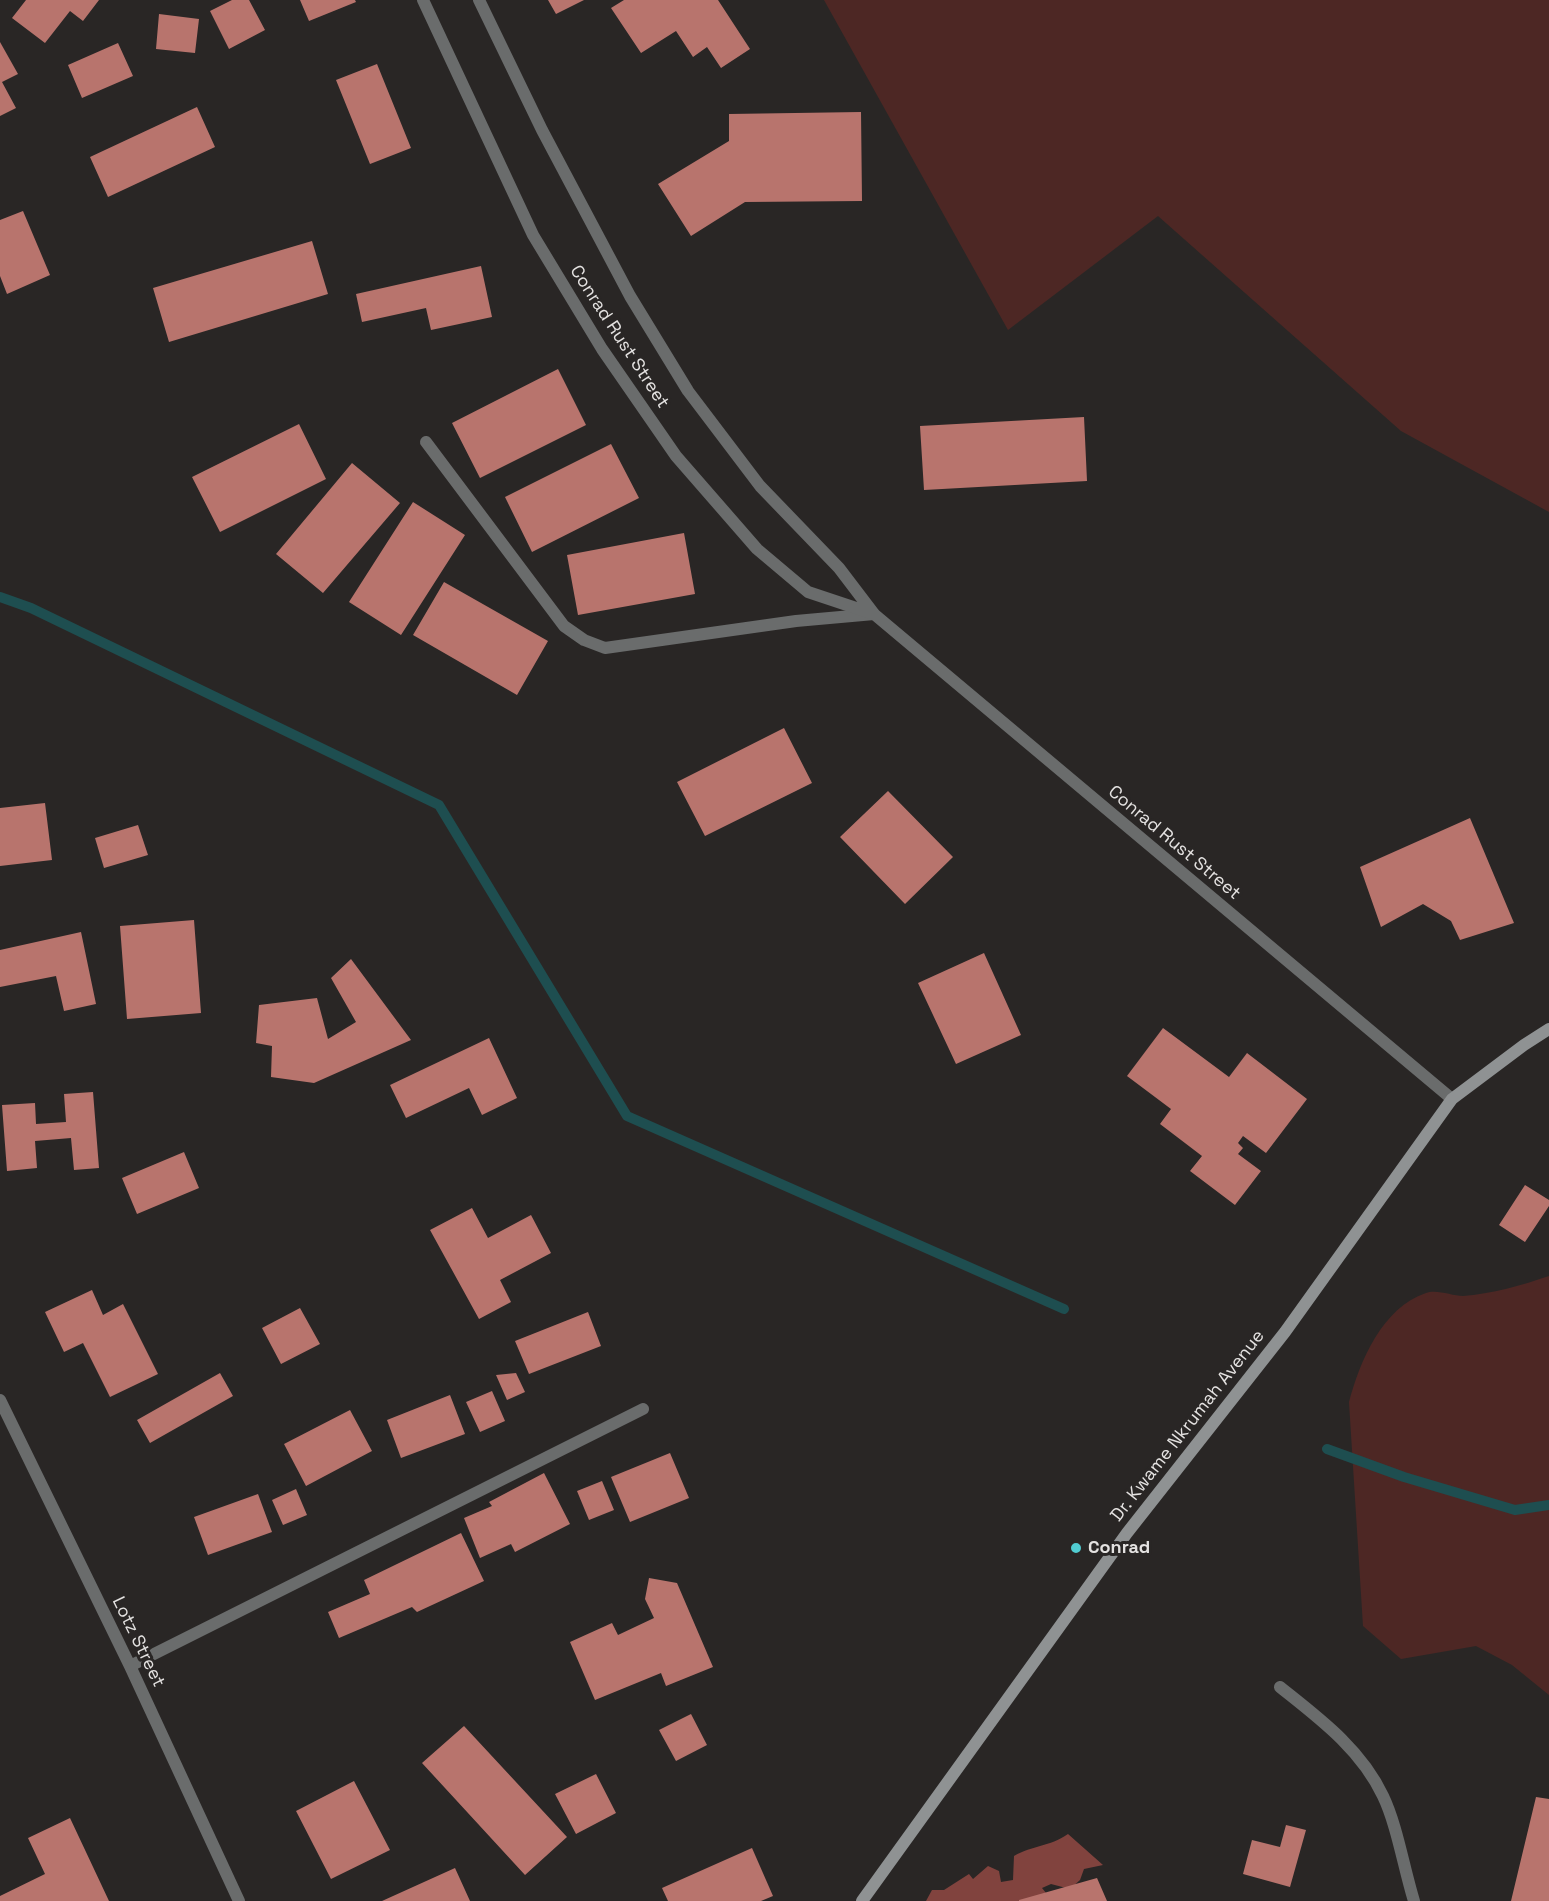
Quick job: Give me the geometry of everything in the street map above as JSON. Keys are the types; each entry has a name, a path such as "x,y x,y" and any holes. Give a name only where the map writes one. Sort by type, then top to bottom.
{"street":[{"name":"Conrad Rust Street","path":"423,0 533,235 602,349 675,456 757,549 808,592 874,614"},
{"name":"Conrad Rust Street","path":"479,0 542,130 624,286 688,392 760,486 839,568 874,614 1452,1099"},
{"path":"426,442 564,626 604,648 641,645 796,621 874,614"},
{"name":"Dr. Kwame Nkrumah Avenue","path":"862,1901 1127,1533 1285,1332 1452,1099 1549,1029"},
{"name":"Lotz Street","path":"0,1400 130,1666 239,1901"},
{"path":"130,1666 643,1409"},
{"path":"1280,1687 1331,1728 1365,1766 1383,1797 1414,1901"}],"shaded area":[{"path":"824,0 1549,0 1549,512 1401,431 1158,216 1008,330"},
{"path":"1549,1276 1549,1695 1512,1665 1476,1646 1401,1659 1363,1626 1349,1402 1359,1370 1375,1338 1385,1323 1411,1300 1430,1292 1463,1296 1485,1293"},
{"path":"1068,1834 1103,1865 1084,1869 1080,1880 1070,1889 1051,1884 1042,1888 1046,1893 1046,1901 926,1901 932,1890 944,1890 969,1874 973,1879 988,1866 999,1871 1001,1882 1013,1880 1014,1856"}],"building":[{"path":"26,0 99,0 83,21 70,11 45,43 12,18"},
{"path":"232,0 249,0 265,30 229,49 210,11"},
{"path":"300,0 355,0 356,2 309,21"},
{"path":"548,0 584,0 556,14"},
{"path":"624,0 718,0 750,49 721,68 707,47 693,57 676,31 641,53 611,8"},
{"path":"159,14 199,19 195,53 156,49"},
{"path":"0,42 18,74 2,82 16,108 0,116"},
{"path":"118,43 133,76 82,98 68,65"},
{"path":"377,64 411,148 370,164 336,80"},
{"path":"197,107 215,147 108,197 90,157"},
{"path":"861,112 862,201 745,202 691,236 658,184 729,141 729,114"},
{"path":"23,211 50,275 7,294 0,276 0,220"},
{"path":"312,241 328,294 169,342 153,288"},
{"path":"481,266 492,317 431,330 426,308 362,322 356,294"},
{"path":"558,369 586,425 480,478 452,423"},
{"path":"1084,417 1087,481 924,490 920,426"},
{"path":"299,424 326,479 220,532 192,477"},
{"path":"611,444 639,498 532,552 505,497"},
{"path":"352,463 400,503 323,593 276,554"},
{"path":"413,502 465,535 401,635 349,602"},
{"path":"684,533 695,594 578,615 567,555"},
{"path":"444,582 548,641 517,695 413,635"},
{"path":"784,728 812,783 705,836 677,782"},
{"path":"888,791 953,857 905,904 840,837"},
{"path":"45,803 52,860 0,866 0,808"},
{"path":"1470,818 1514,923 1460,940 1451,921 1423,904 1381,927 1360,867"},
{"path":"138,825 148,855 104,868 95,838"},
{"path":"194,920 201,1013 127,1019 120,926"},
{"path":"81,932 96,1004 64,1011 56,976 0,987 0,950"},
{"path":"984,953 1021,1035 956,1064 918,983"},
{"path":"351,959 411,1040 314,1083 271,1077 272,1046 256,1043 259,1005 317,998 328,1039 356,1022 331,978"},
{"path":"1163,1028 1229,1077 1247,1053 1307,1099 1266,1153 1243,1136 1238,1143 1243,1148 1238,1154 1261,1171 1235,1205 1190,1171 1202,1156 1160,1124 1171,1109 1127,1076"},
{"path":"489,1038 517,1098 482,1115 469,1088 406,1118 390,1085"},
{"path":"93,1092 99,1168 74,1170 71,1138 35,1141 37,1168 7,1171 2,1105 35,1103 36,1124 66,1122 64,1094"},
{"path":"184,1152 199,1188 137,1214 122,1178"},
{"path":"1525,1185 1549,1200 1549,1206 1525,1242 1499,1225"},
{"path":"472,1208 488,1238 531,1215 551,1253 500,1280 511,1302 479,1319 430,1230"},
{"path":"92,1290 103,1315 123,1304 158,1374 110,1397 83,1343 64,1352 45,1312"},
{"path":"300,1308 320,1344 281,1364 262,1328"},
{"path":"588,1312 601,1346 529,1374 515,1341"},
{"path":"220,1373 233,1396 150,1443 137,1420"},
{"path":"516,1373 525,1392 507,1400 496,1375"},
{"path":"492,1391 505,1421 480,1432 466,1402"},
{"path":"450,1395 465,1434 401,1458 387,1420"},
{"path":"350,1410 372,1451 306,1486 284,1444"},
{"path":"670,1453 689,1498 630,1522 611,1477"},
{"path":"544,1473 570,1524 515,1552 511,1544 480,1558 464,1518 492,1506 489,1502"},
{"path":"602,1481 614,1510 589,1520 577,1491"},
{"path":"296,1489 307,1515 283,1525 272,1500"},
{"path":"258,1494 272,1532 208,1555 194,1517"},
{"path":"461,1533 484,1581 417,1612 412,1607 339,1638 328,1612 370,1594 364,1580"},
{"path":"649,1578 677,1583 713,1667 666,1686 661,1673 595,1700 570,1642 612,1623 618,1635 654,1618 645,1599"},
{"path":"691,1714 707,1745 676,1761 659,1730"},
{"path":"464,1726 567,1837 525,1875 422,1763"},
{"path":"596,1774 616,1813 576,1834 555,1794"},
{"path":"354,1781 390,1850 331,1879 296,1811"},
{"path":"1536,1797 1549,1799 1549,1901 1511,1901"},
{"path":"70,1818 109,1901 0,1901 0,1896 45,1874 28,1838"},
{"path":"1286,1825 1306,1830 1290,1887 1243,1874 1252,1840 1280,1847"},
{"path":"752,1848 773,1896 761,1901 668,1901 662,1888"},
{"path":"455,1868 470,1901 382,1901"},
{"path":"1097,1878 1107,1901 1019,1901 1019,1900"}],"waterway":[{"path":"0,597 31,608 439,805 627,1116 1064,1309"},
{"path":"1327,1449 1404,1477 1515,1510 1549,1505"}],"place":[{"name":"Conrad","path":"1076,1548"}]}
